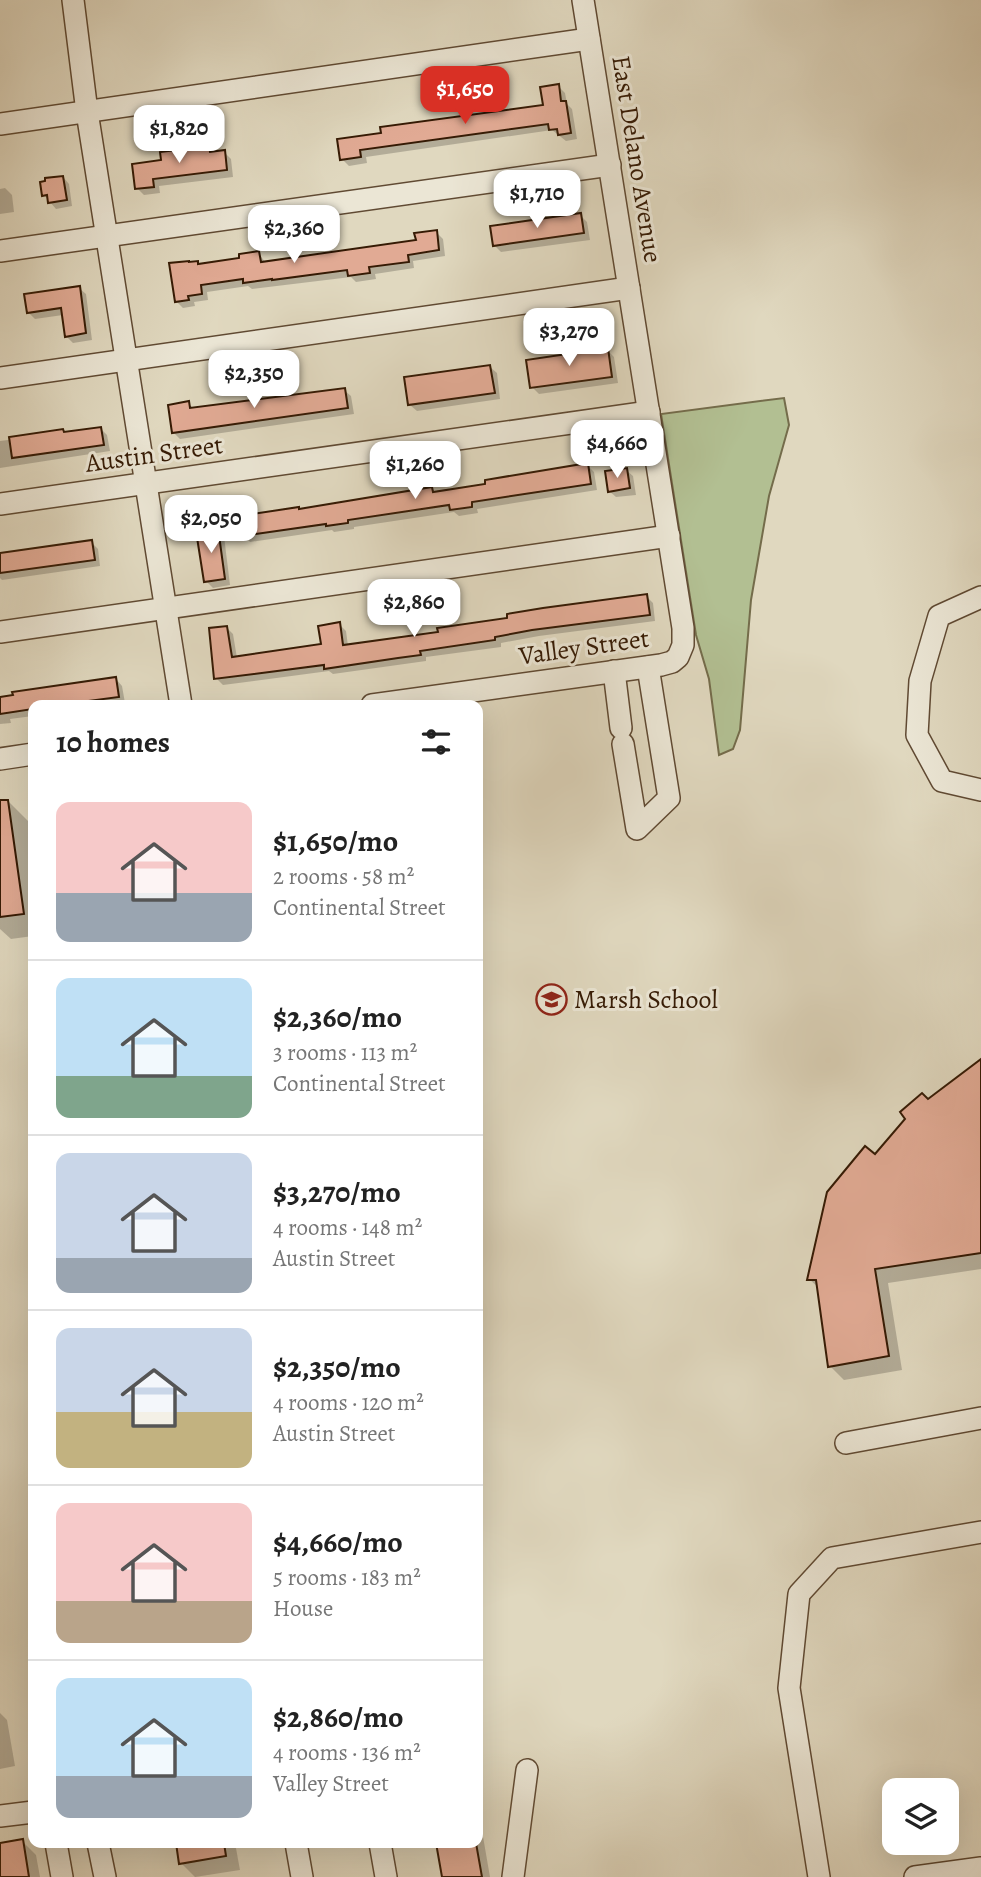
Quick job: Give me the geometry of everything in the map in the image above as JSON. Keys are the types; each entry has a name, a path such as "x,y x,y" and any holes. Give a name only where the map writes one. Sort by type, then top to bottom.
{"street":[{"path":"73,0 87,112 180,700"},
{"name":"East Delano Avenue","path":"583,0 684,636 678,657"},
{"path":"0,124 589,39"},
{"path":"0,251 610,164"},
{"path":"0,377 629,288"},
{"name":"Austin Street","path":"0,504 649,412"},
{"path":"0,632 669,536"},
{"path":"981,597 939,616 920,681 917,735 942,780 981,790"},
{"name":"Valley Street","path":"408,700 648,667 672,662 678,657"},
{"path":"614,671 637,829 669,798 648,667"},
{"path":"0,759 28,755"},
{"path":"846,1443 981,1418"},
{"path":"819,1877 789,1688 799,1594 832,1558 981,1532"},
{"path":"513,1877 527,1770"},
{"path":"0,1816 28,1813"},
{"path":"57,1848 62,1877"},
{"path":"99,1848 105,1877"},
{"path":"297,1848 302,1877"},
{"path":"381,1848 386,1877"},
{"path":"915,1877 981,1868"}],"green space":[{"path":"784,398 789,425 769,496 751,600 740,730 733,749 719,755 709,679 696,635 661,414"}],"building":[{"path":"559,84 561,101 566,101 571,133 558,135 557,129 549,130 548,124 360,150 361,157 340,160 337,139 381,133 380,127 543,105 540,87"},
{"path":"209,146 210,152 225,150 227,170 153,179 154,187 135,189 132,164 161,160 160,152"},
{"path":"63,176 67,200 48,203 47,195 42,196 40,182 45,181 45,178"},
{"path":"581,213 584,233 493,246 490,226"},
{"path":"437,230 439,250 408,255 409,262 369,267 370,273 348,276 347,270 243,283 243,279 201,285 202,294 175,302 169,263 198,261 198,264 239,258 239,254 259,251 261,262 416,240 414,233"},
{"path":"80,286 86,333 65,337 61,308 27,313 24,294"},
{"path":"608,348 612,377 530,388 526,360"},
{"path":"490,365 495,393 408,405 404,377"},
{"path":"345,388 348,408 172,433 168,405 189,401 190,408"},
{"path":"101,427 104,445 12,458 9,437 63,429 64,432"},
{"path":"588,463 591,484 472,502 472,507 450,510 449,505 348,520 348,523 242,536 239,516 432,487 433,492 485,484 485,480"},
{"path":"627,468 630,488 608,492 605,471"},
{"path":"218,528 225,579 204,582 196,531"},
{"path":"92,540 95,560 0,573 0,553"},
{"path":"647,594 650,615 532,630 495,637 495,640 420,651 421,655 324,669 324,665 214,679 209,628 227,626 232,657 321,644 318,626 340,622 343,645 438,632 437,628 507,618 507,614"},
{"path":"116,677 119,697 96,700 28,700 28,710 0,714 0,697 13,695 12,692"},
{"path":"0,800 8,800 24,914 0,917"},
{"path":"981,1059 981,1253 875,1269 889,1356 828,1367 816,1280 807,1280 827,1192 865,1146 875,1154 905,1119 900,1112 922,1093 928,1099"},
{"path":"23,1839 29,1877 0,1877 0,1843"},
{"path":"177,1848 225,1848 226,1856 179,1864"},
{"path":"437,1848 477,1848 482,1877 442,1877"}],"place":[{"name":"Marsh School","path":"551,999"}]}
